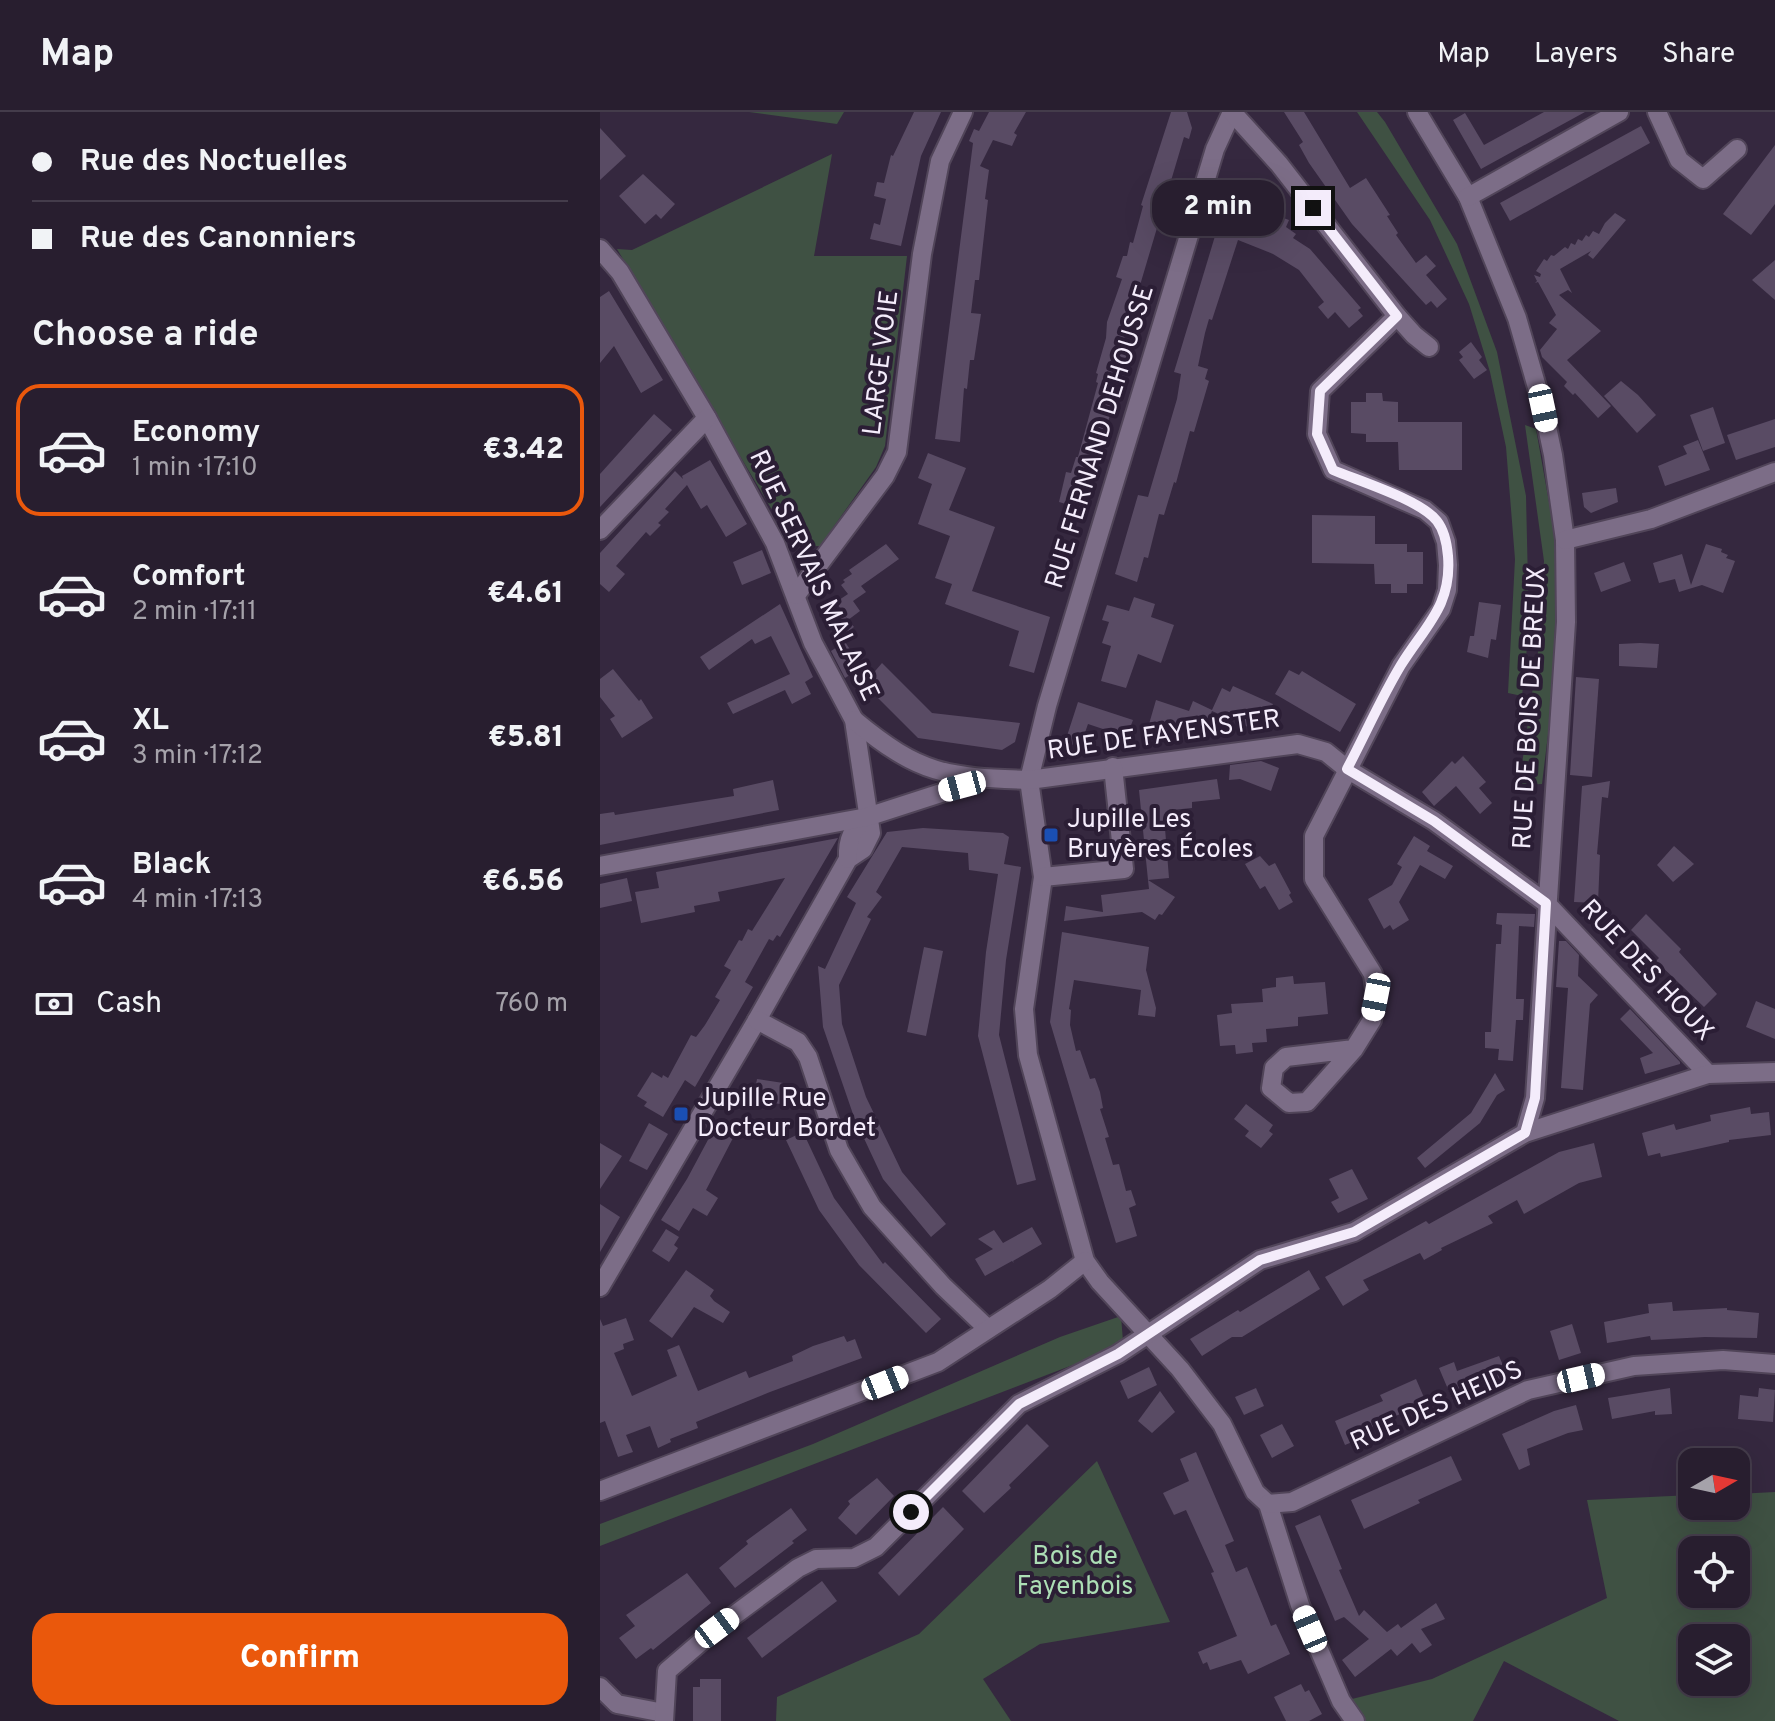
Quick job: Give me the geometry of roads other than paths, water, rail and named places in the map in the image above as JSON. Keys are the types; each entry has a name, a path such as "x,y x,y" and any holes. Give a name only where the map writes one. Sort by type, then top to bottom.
{"street":[{"name":"LARGE VOIE","path":"796,595 885,476 897,452 922,254 940,161 963,112"},
{"path":"1232,112 1279,164 1397,316 1429,347"},
{"name":"RUE FERNAND DEHOUSSE","path":"1029,780 1047,706 1215,149 1232,112"},
{"name":"RUE DE BOIS DE BREUX","path":"1417,112 1468,197 1501,273 1531,362 1553,455 1565,540 1566,622 1535,1098 1525,1133"},
{"path":"1468,197 1619,112"},
{"path":"1657,112 1679,160 1703,179 1737,149"},
{"name":"RUE SERVAIS MALAISE","path":"600,249 620,272 707,418 775,543 813,643 854,720 867,817"},
{"path":"1354,1049 1372,1020 1376,997 1373,974 1314,879 1314,836 1401,666 1441,609 1447,590 1446,542 1439,522 1425,510 1333,470 1317,434 1320,391 1397,316"},
{"path":"600,530 707,418"},
{"path":"1565,540 1651,519 1775,472"},
{"name":"RUE DE FAYENSTER","path":"854,720 882,744 931,770 952,776 988,778 1029,780 1298,744 1326,752 1347,769 1434,821 1546,903"},
{"path":"1043,877 1124,869 1113,767"},
{"path":"600,866 867,817 988,778"},
{"path":"1029,780 1043,877 1024,1009 1028,1055 1085,1261 1100,1282 1150,1333 1222,1424 1255,1492 1268,1504 1300,1605 1341,1701 1355,1721"},
{"path":"600,1287 848,859 863,849 871,833 867,817"},
{"name":"RUE DES HOUX","path":"1546,903 1708,1074"},
{"path":"757,1020 798,1042 808,1057 839,1150 872,1207 943,1286 988,1329"},
{"path":"600,1687 617,1704 664,1717 667,1671 717,1628 798,1568 816,1559 854,1558 876,1547 1019,1404 1118,1354 1260,1260 1354,1232 1525,1133 1708,1074 1775,1072"},
{"path":"600,1491 938,1362 1050,1289 1085,1261"},
{"name":"RUE DES HEIDS","path":"1268,1504 1292,1502 1528,1390 1634,1366 1723,1360 1775,1364"}],"place":[{"name":"Jupille Les Bruyères Écoles","path":"1051,835"},
{"name":"Jupille Rue Docteur Bordet","path":"681,1114"}],"park label":[{"name":"Bois de Fayenbois","path":"1075,1572"}]}
